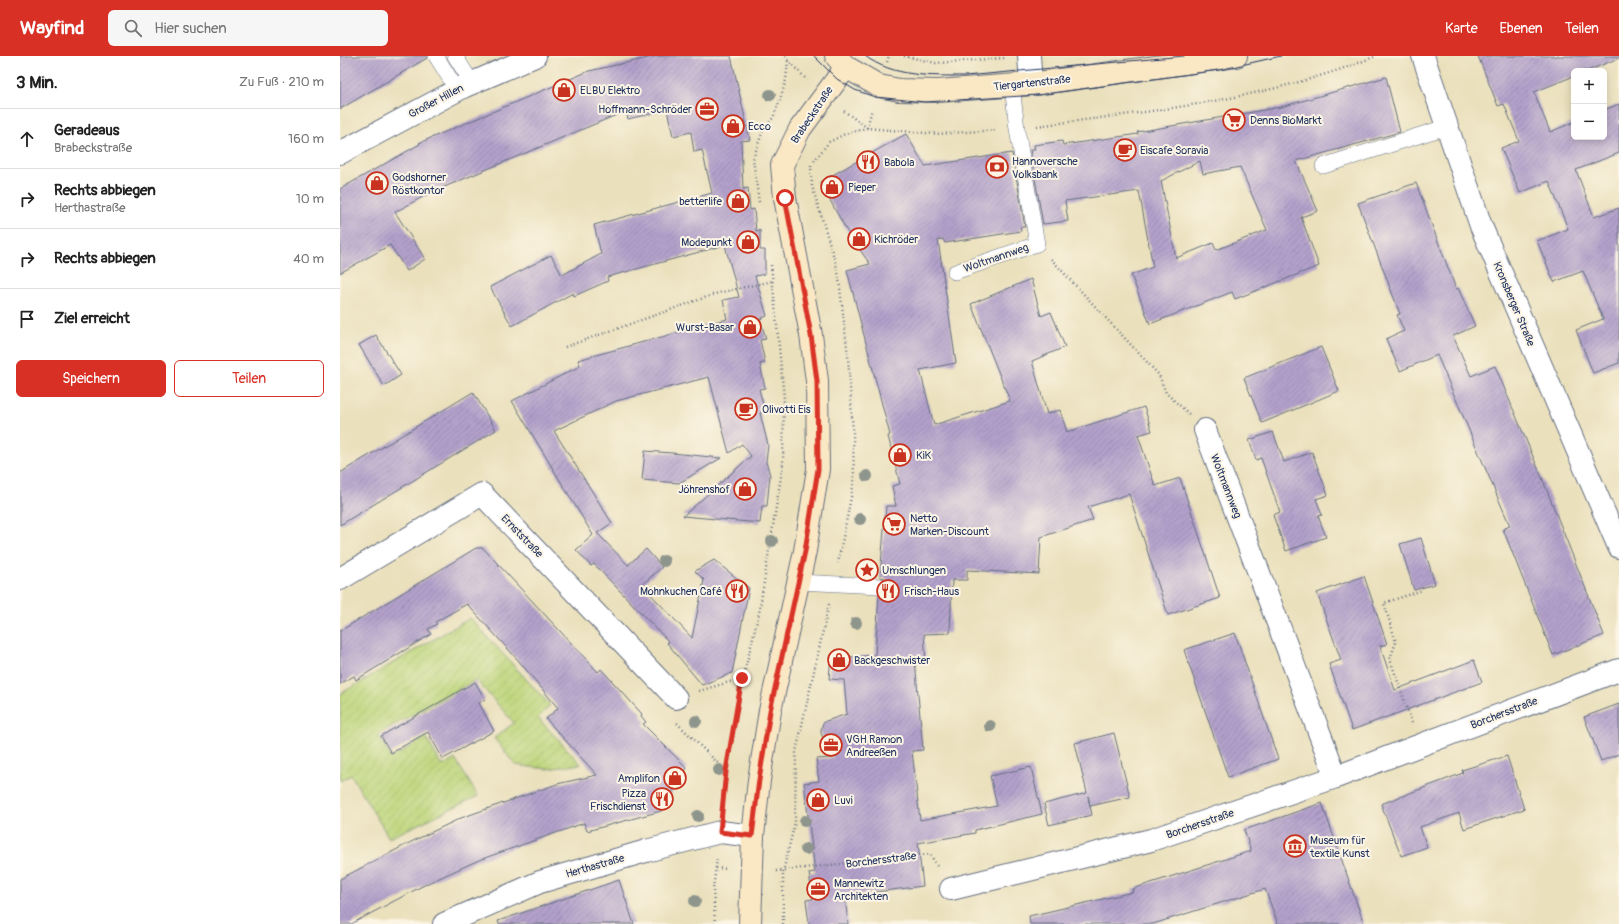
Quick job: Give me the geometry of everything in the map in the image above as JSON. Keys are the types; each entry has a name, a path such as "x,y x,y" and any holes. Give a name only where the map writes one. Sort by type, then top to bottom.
{"main road":[{"name":"Tiergartenstraße","path":"841,62 879,86 899,90 938,91 1021,85 1236,56"},
{"name":"Brabeckstraße","path":"750,924 752,836 759,780 770,711 805,551 818,469 817,381 809,319 785,198 782,165 800,129 841,62"}],"street":[{"name":"Großer Hillen","path":"340,153 464,86 535,56"},
{"path":"1021,85 1030,56"},
{"name":"Kronsberger Straße","path":"1423,56 1481,226 1619,547"},
{"name":"Woltmannweg","path":"1205,430 1336,777"},
{"name":"Ernststraße","path":"340,579 482,494 676,698"},
{"name":"Borchersstraße","path":"951,889 1151,840 1336,777 1619,670"},
{"name":"Herthastraße","path":"444,924 540,882 646,851 720,832 752,836"}],"lane":[{"path":"436,56 464,86"},
{"path":"455,56 464,86"},
{"name":"Woltmannweg","path":"955,272 1037,244 1016,129 1021,85"},
{"path":"1323,166 1446,127"},
{"path":"798,582 880,586"}],"path":[{"path":"904,56 936,63 1030,56"},
{"path":"866,128 936,134 1016,129 1207,103 1295,83 1344,69 1376,56"},
{"name":"Woltmannweg","path":"1037,244 1159,375 1166,393 1205,430"},
{"path":"715,924 713,889 726,771 742,678 759,613 783,464 784,398 770,259"},
{"path":"566,347 718,292 773,281"},
{"path":"1420,745 1390,659 1396,642 1384,603 1423,590"},
{"path":"726,771 666,712 676,698 742,678"},
{"name":"Borchersstraße","path":"783,872 930,854 951,889"}],"green space":[{"path":"470,618 550,705 538,718 581,764 548,769 515,765 494,738 514,723 476,680 378,734 391,758 426,737 442,766 455,759 478,796 389,838 351,775 340,781 340,694"}],"building":[{"path":"340,56 427,56 427,58 340,109"},
{"path":"657,56 731,56 750,140 741,141 743,189 748,188 750,210 754,209 756,231 760,230 760,250 765,250 765,274 755,276 767,316 760,319 766,339 760,340 765,363 760,364 765,388 759,389 765,412 760,413 768,445 766,462 770,475 767,506 762,506 760,523 683,516 751,456 742,444 729,453 709,377 616,401 554,431 612,523 597,533 628,565 646,549 662,567 642,585 692,638 704,580 695,571 714,560 749,588 732,673 702,685 667,643 669,642 594,564 591,566 576,550 593,535 512,401 580,366 578,360 727,319 723,300 739,297 725,245 607,277 608,281 574,296 573,293 512,326 490,287 551,255 562,275 601,254 594,225 712,193 702,150 694,152 691,132 673,136 667,110 628,119 626,111 430,193 395,212 425,259 407,271 390,245 340,273 340,189 420,144 419,143 589,71"},
{"path":"1478,56 1619,56 1619,58 1594,68 1571,68 1571,77 1534,92 1550,132 1571,123 1571,140 1607,140 1607,109 1619,104 1619,153 1576,170 1594,217 1619,208 1619,363 1593,373 1576,330 1603,319 1583,271 1554,282 1537,241 1568,229 1549,181 1520,193 1501,148 1519,141 1504,104 1498,106"},
{"path":"1386,77 1400,132 1296,161 1318,211 1301,217 1319,266 1235,299 1232,292 1150,324 1131,275 1153,267 1139,191 1065,201 1068,221 1043,224 1030,150 1035,150 1034,145 1062,141 1063,145 1138,134 1137,132 1281,107","holes":["1200,161 1203,174 1240,167 1267,230 1216,250 1213,243 1176,258 1161,181"]},
{"path":"906,134 925,166 1012,153 1025,227 1020,227 1021,231 945,243 943,239 938,240 956,363 920,370 934,425 1010,401 971,304 1031,279 1041,316 1051,312 1065,347 1032,361 1047,414 1060,410 1067,432 1144,407 1152,431 1138,435 1155,486 1180,478 1220,598 1168,615 1129,494 1088,507 1093,520 1041,537 1039,574 967,570 967,580 952,580 950,633 924,634 926,661 915,661 923,750 912,751 920,820 997,806 990,776 1031,767 1042,814 975,830 975,833 918,843 923,886 845,896 848,924 809,924 806,900 813,899 809,873 815,872 804,783 819,781 816,759 833,758 821,733 823,723 847,714 844,680 829,679 831,655 854,657 875,655 879,595 884,594 889,587 885,578 880,577 886,506 896,506 892,486 900,484 888,436 890,435 847,270 870,264 848,233 820,182"},
{"path":"1416,183 1456,289 1458,288 1475,326 1453,336 1471,376 1495,366 1542,478 1604,635 1553,655 1503,529 1510,526 1437,355 1400,371 1386,339 1404,331 1397,315 1400,314 1358,203"},
{"path":"376,335 401,375 384,386 359,345"},
{"path":"1321,347 1339,391 1262,423 1244,378"},
{"path":"473,392 496,430 340,525 340,473"},
{"path":"1273,432 1284,462 1312,452 1328,495 1316,499 1322,515 1318,516 1326,537 1286,551 1273,515 1280,512 1261,458 1256,460 1249,440"},
{"path":"645,451 721,458 679,483 642,480"},
{"path":"1421,538 1435,584 1414,590 1400,544"},
{"path":"476,548 483,548 598,672 601,669 642,714 641,716 646,722 643,724 687,768 661,811 587,831 584,823 479,860 428,883 351,924 340,924 340,879 461,818 557,784 597,775 546,719 558,708 518,660 467,604 435,622 437,624 428,629 431,634 356,680 354,676 340,684 340,631"},
{"path":"1364,576 1387,644 1380,646 1395,690 1474,660 1482,682 1352,730 1329,664 1341,660 1317,593"},
{"path":"1235,633 1278,759 1228,777 1184,650"},
{"path":"475,682 485,699 479,703 494,731 443,759 428,732 391,753 381,736"},
{"path":"1619,704 1619,754 1601,761 1584,717"},
{"path":"1114,733 1130,797 1090,806 1092,815 1049,825 1044,804 1087,793 1075,743"},
{"path":"1507,756 1524,809 1464,829 1459,813 1420,827 1427,847 1401,856 1381,804 1463,773 1462,770"},
{"path":"1322,803 1364,924 1278,924 1265,889 1153,924 1030,924 1029,916 1133,892 1132,889 1251,851 1244,830"},
{"path":"619,880 634,924 499,924 498,921"}],"tram line":[{"path":"814,56 837,79 855,90 875,97 925,102 1039,95 1219,70 1281,56"},
{"path":"865,56 876,63 900,72 952,76 1184,56"}],"place":[{"name":"ELBU Elektro","path":"564,90"},
{"name":"Hoffmann-Schröder","path":"707,109"},
{"name":"Denns BioMarkt","path":"1234,120"},
{"name":"Ecco","path":"733,126"},
{"name":"Eiscafe Soravia","path":"1125,150"},
{"name":"Babola","path":"868,162"},
{"name":"Hannoversche Volksbank","path":"997,167"},
{"name":"Godshorner Röstkontor","path":"377,183"},
{"name":"Pieper","path":"832,187"},
{"name":"betterlife","path":"738,201"},
{"name":"Kichröder","path":"859,239"},
{"name":"Modepunkt","path":"748,242"},
{"name":"Wurst-Basar","path":"750,327"},
{"name":"Olivotti Eis","path":"746,409"},
{"name":"KiK","path":"900,455"},
{"name":"Jöhrenshof","path":"745,489"},
{"name":"Netto Marken-Discount","path":"894,524"},
{"name":"Umschlungen","path":"867,570"},
{"name":"Mohnkuchen Café","path":"737,591"},
{"name":"Frisch-Haus","path":"888,591"},
{"name":"Backgeschwister","path":"839,660"},
{"name":"VGH Ramon Andreeßen","path":"831,745"},
{"name":"Amplifon","path":"675,778"},
{"name":"Pizza Frischdienst","path":"662,799"},
{"name":"Luvi","path":"818,800"},
{"name":"Museum für textile Kunst","path":"1295,846"},
{"name":"Mannewitz Architekten","path":"818,889"}],"route":[{"path":"742,678 726,771 720,832 752,836 770,711 805,551 818,469 817,381 811,335 785,198"}]}
